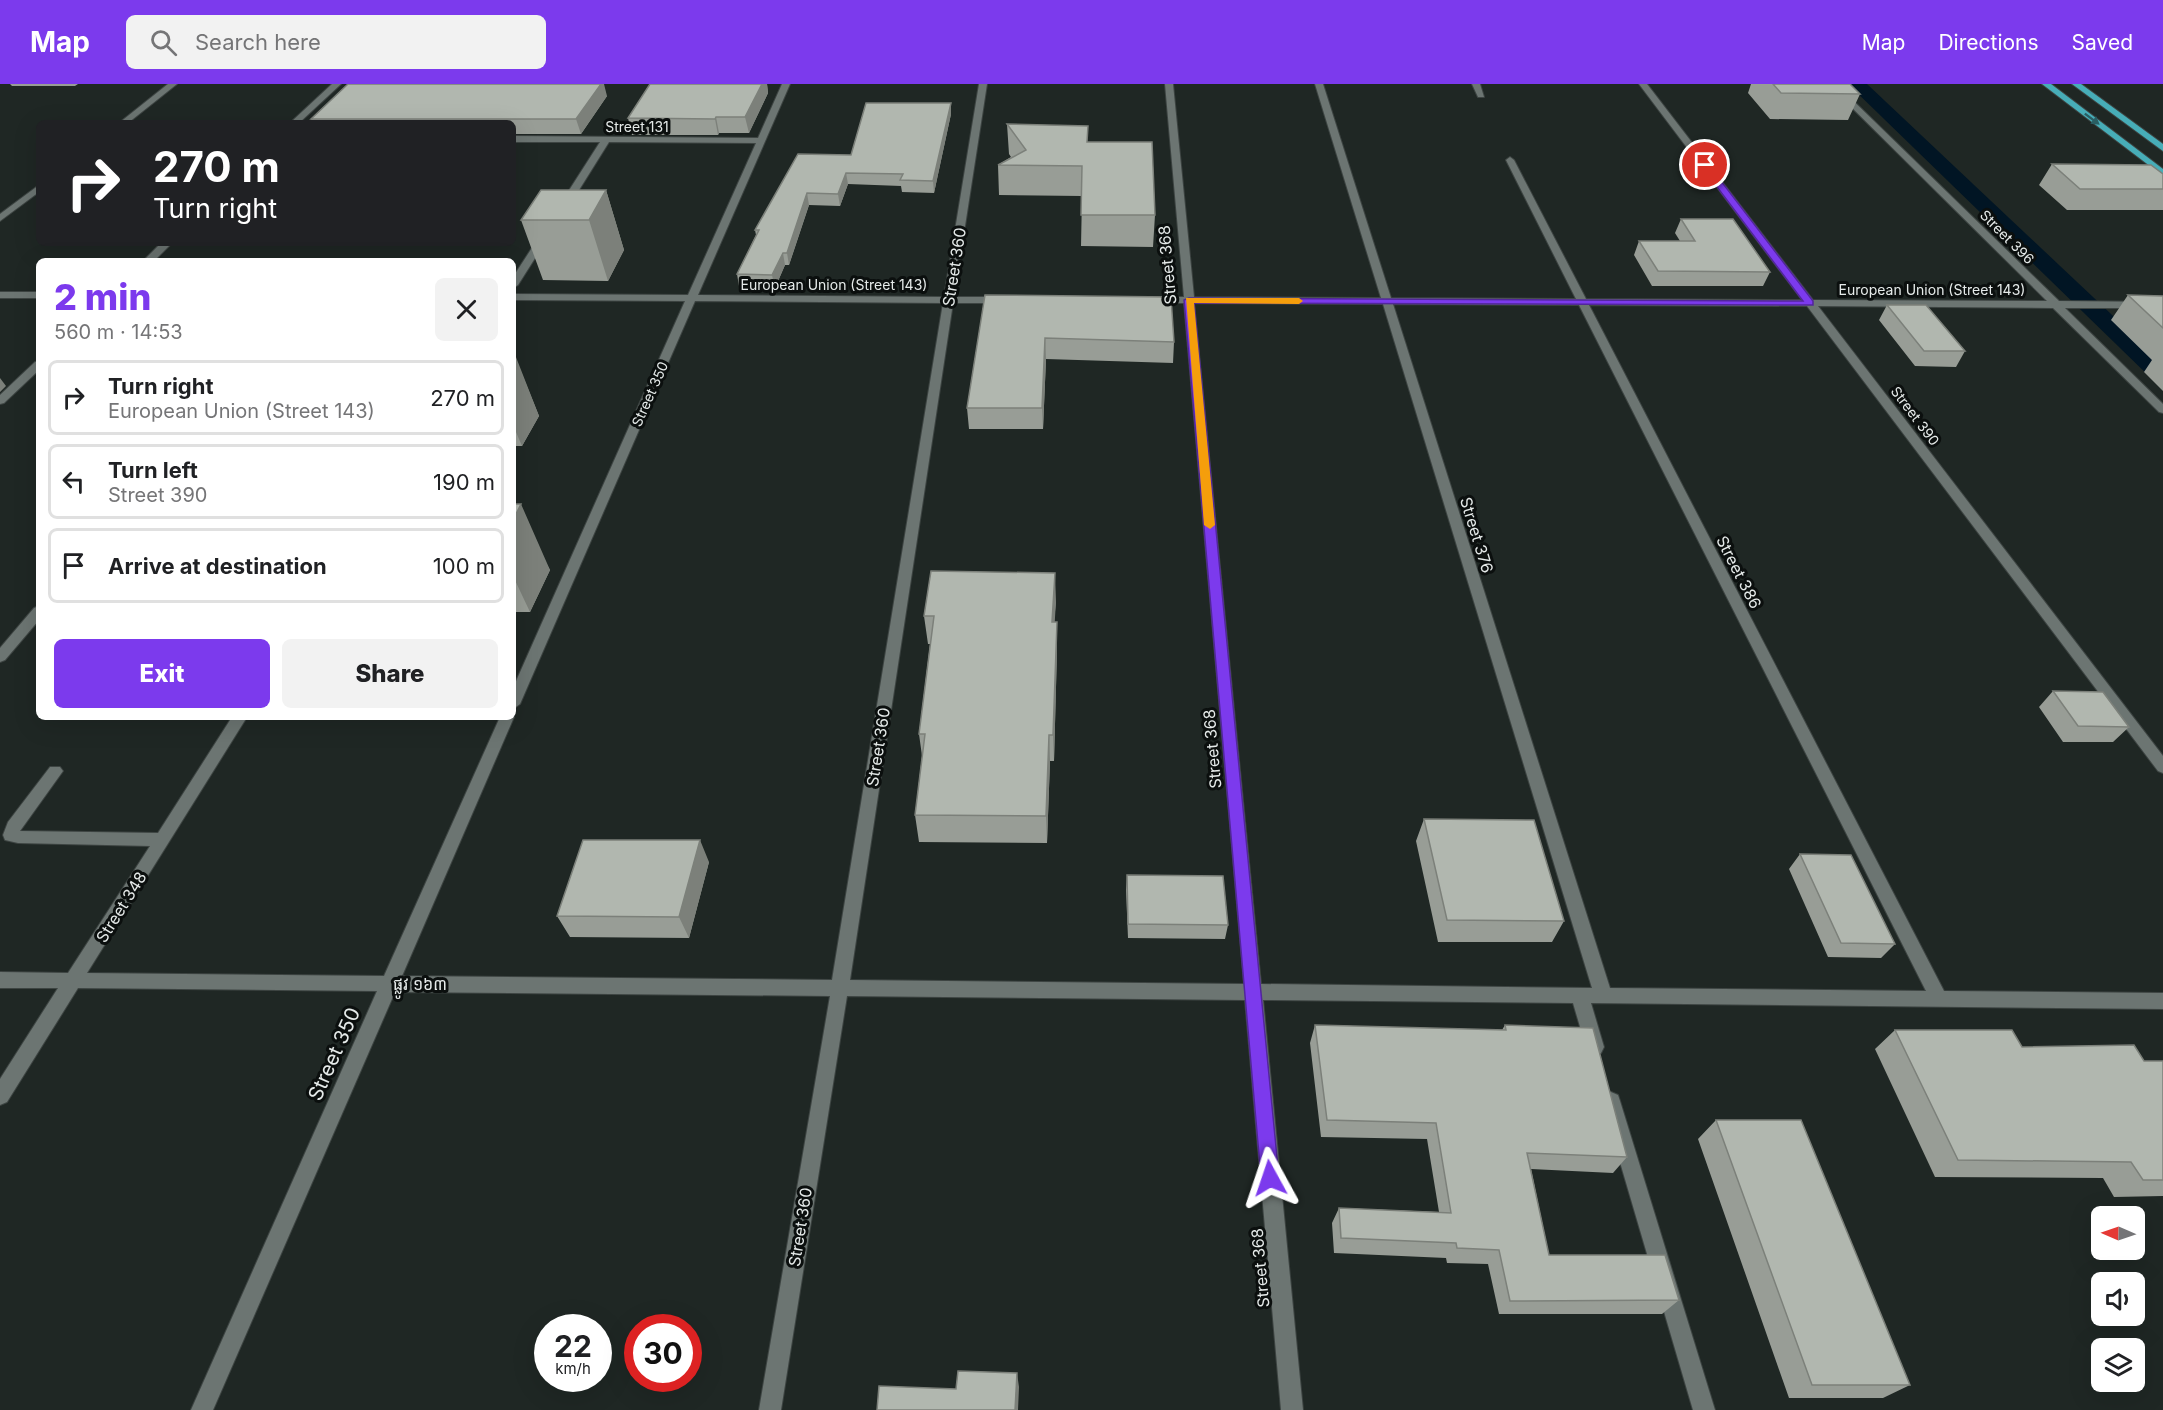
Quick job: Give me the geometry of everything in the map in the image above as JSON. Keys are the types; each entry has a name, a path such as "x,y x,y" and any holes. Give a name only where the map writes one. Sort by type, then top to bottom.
{"main road":[{"path":"2046,84 2163,173"},
{"path":"2076,84 2163,148"}],"street":[{"path":"127,120 173,84"},
{"path":"297,120 337,84"},
{"name":"Street 350","path":"516,697 786,84"},
{"name":"Street 360","path":"770,1410 840,987 982,84"},
{"name":"Street 368","path":"1169,84 1292,1410"},
{"name":"Street 376","path":"1319,84 1603,995"},
{"path":"1476,84 1481,95"},
{"name":"Street 390","path":"1643,84 2163,767"},
{"name":"Street 396","path":"1832,84 2163,410"},
{"name":"Street 131","path":"516,139 761,141"},
{"path":"556,217 606,140"},
{"name":"Street 386","path":"1510,160 1939,999"},
{"path":"0,218 36,190"},
{"path":"516,280 550,226"},
{"path":"151,258 164,246"},
{"path":"0,295 36,295"},
{"name":"European Union (Street 143)","path":"516,297 1017,300"},
{"name":"European Union (Street 143)","path":"1143,300 2163,305"},
{"path":"0,401 36,367"},
{"path":"0,657 36,615"},
{"name":"Street 348","path":"0,1095 238,720"},
{"name":"Street 350","path":"202,1410 506,720"},
{"path":"55,771 14,825 11,834 18,837 162,840"},
{"name":"ផ្លូវ ១៦៣","path":"0,980 2163,1001"},
{"path":"1580,995 1600,1062"},
{"path":"1606,1085 1704,1410"}],"building":[{"path":"348,84 601,84 576,119 311,119"},
{"path":"650,84 762,84 745,117 628,118"},
{"path":"1773,84 1850,84 1860,94 1781,93"},
{"path":"866,103 951,103 933,181 900,180 903,174 846,173 838,194 807,193 787,253 783,253 772,275 737,274 759,230 755,230 798,154 851,155"},
{"path":"1007,124 1088,126 1087,142 1152,142 1155,215 1081,215 1082,166 998,165 1026,150"},
{"path":"2052,164 2151,165 2163,174 2163,189 2080,189"},
{"path":"541,190 606,190 589,220 521,220"},
{"path":"1681,219 1733,219 1770,272 1658,271 1639,241 1695,241"},
{"path":"985,295 1171,297 1174,342 1045,338 1042,408 967,408"},
{"path":"2128,295 2163,296 2163,328"},
{"path":"1887,305 1926,305 1965,351 1924,351"},
{"path":"516,504 521,504 516,514"},
{"path":"931,571 1055,573 1052,622 1057,622 1053,735 1049,735 1046,816 915,815 925,734 919,734 934,616 924,616"},
{"path":"2053,691 2103,692 2129,727 2078,726"},
{"path":"1424,819 1534,820 1564,921 1447,920"},
{"path":"583,840 700,840 679,917 557,916"},
{"path":"1800,854 1851,855 1895,944 1841,943"},
{"path":"1127,875 1223,876 1228,925 1128,924"},
{"path":"1315,1025 1506,1030 1505,1025 1593,1028 1627,1157 1527,1153 1549,1255 1665,1255 1679,1300 1510,1301 1499,1250 1457,1248 1456,1243 1341,1238 1339,1208 1451,1213 1436,1123 1327,1120"},
{"path":"1895,1030 2012,1030 2022,1047 2134,1045 2144,1061 2163,1061 2163,1180 2143,1180 2131,1162 1958,1160"},
{"path":"1716,1120 1801,1120 1910,1385 1812,1385"},
{"path":"958,1371 1017,1373 1015,1410 877,1410 879,1386 956,1389"}],"waterway":[{"path":"1857,84 2163,376"}],"slow traffic":[{"path":"1210,525 1189,300 1299,301"}],"route":[{"path":"1270,1178 1189,300 1810,303 1705,165"}]}
